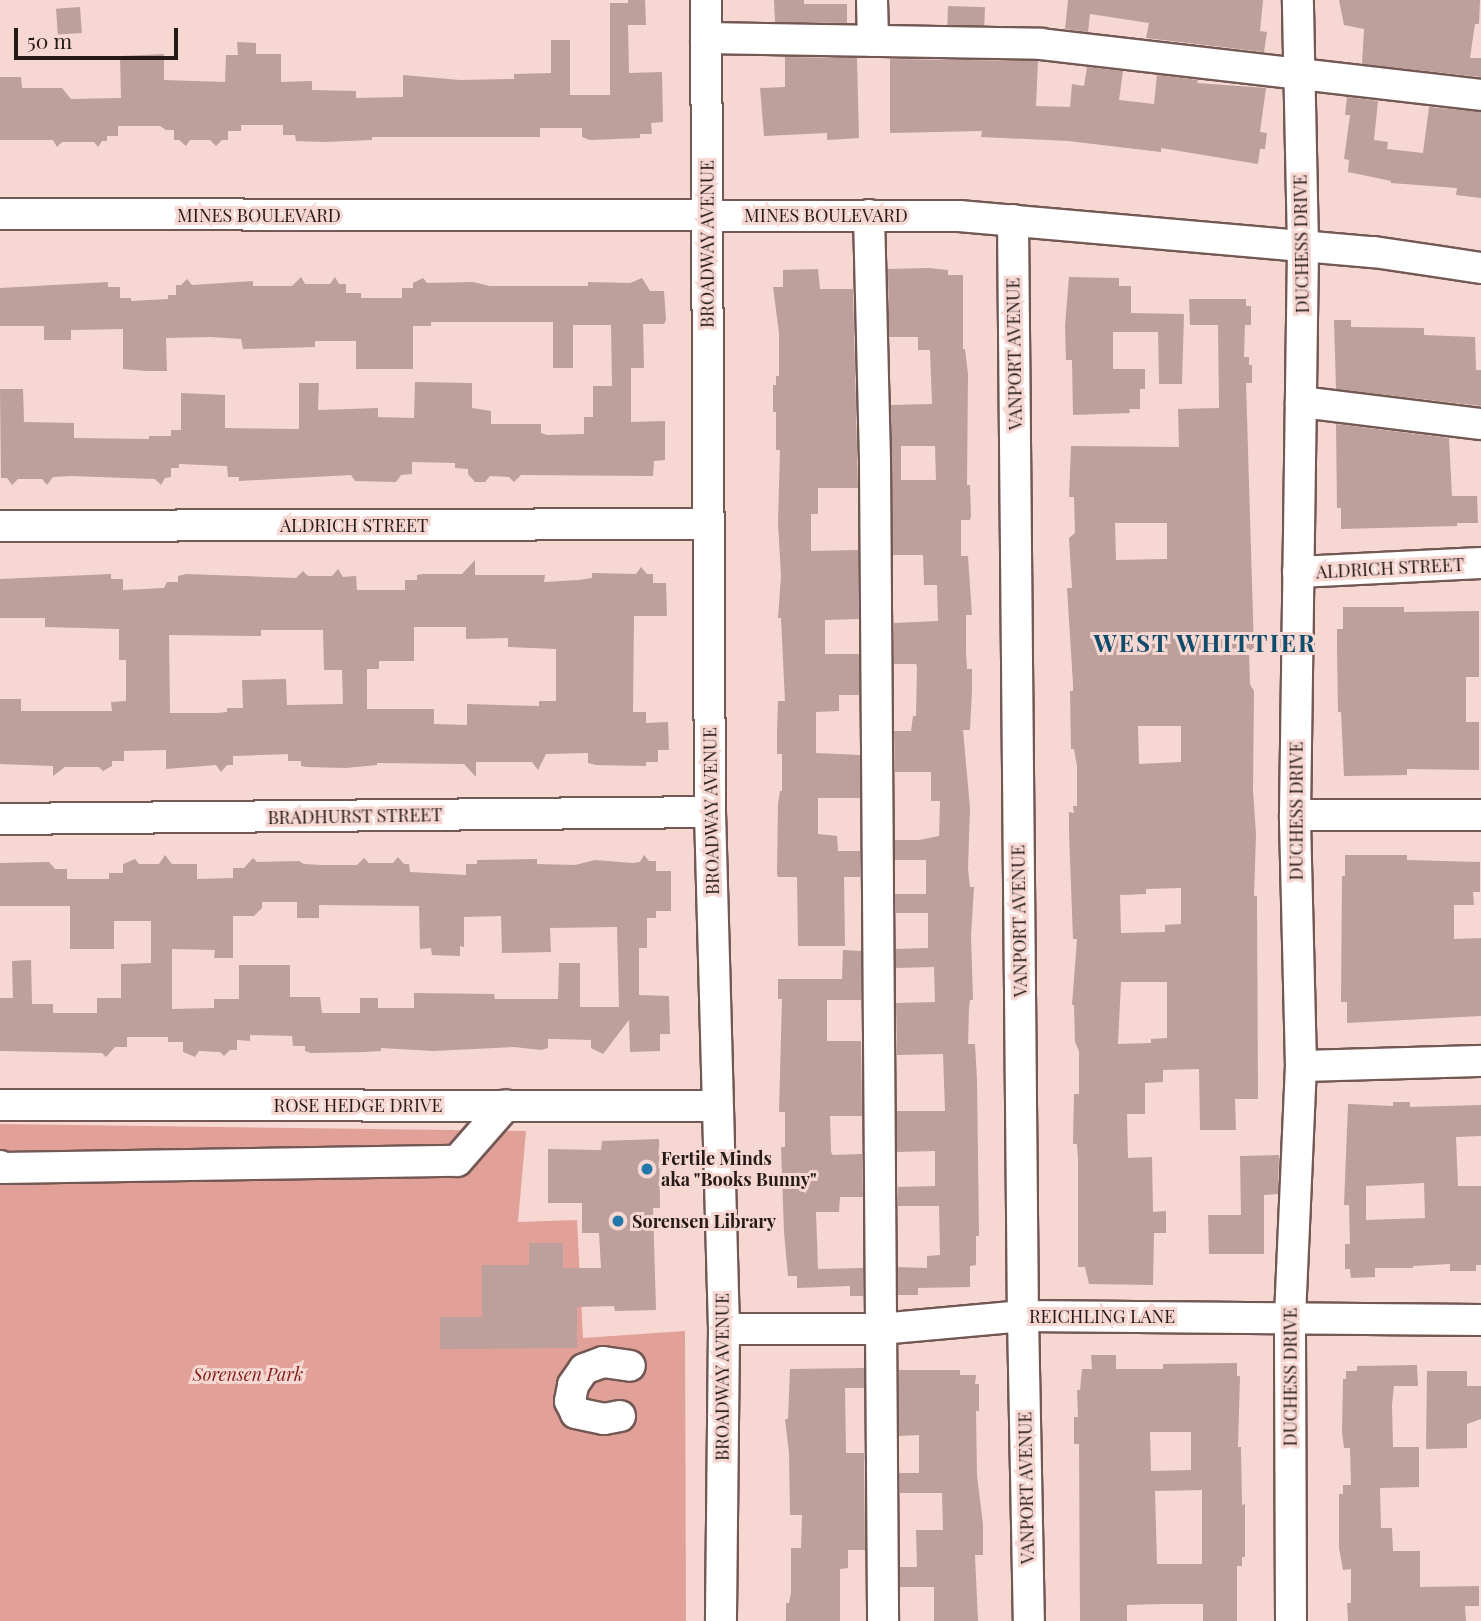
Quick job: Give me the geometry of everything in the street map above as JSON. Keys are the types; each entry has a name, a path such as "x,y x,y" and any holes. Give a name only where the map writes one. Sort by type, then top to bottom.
{"street":[{"name":"BROADWAY AVENUE","path":"706,0 710,812 724,1329 721,1621"},
{"path":"872,0 873,41"},
{"name":"DUCHESS DRIVE","path":"1291,1621 1290,1317 1301,1066 1295,815 1303,246 1297,74 1298,0"},
{"path":"706,38 1041,44 1481,95"},
{"name":"MINES BOULEVARD","path":"0,215 869,215 1013,220 1374,252 1481,268"},
{"path":"869,215 875,476 883,1621"},
{"name":"VANPORT AVENUE","path":"1013,220 1023,1316 1029,1621"},
{"path":"1301,402 1481,424"},
{"name":"ALDRICH STREET","path":"0,526 708,524"},
{"name":"ALDRICH STREET","path":"1298,572 1481,563"},
{"name":"BRADHURST STREET","path":"0,819 710,812"},
{"path":"1295,815 1481,815"},
{"path":"1301,1066 1481,1061"},
{"name":"ROSE HEDGE DRIVE","path":"0,1105 716,1105"},
{"path":"0,1166 457,1161 506,1105"},
{"name":"REICHLING LANE","path":"724,1329 880,1329 1023,1316 1481,1320"},
{"path":"620,1416 596,1418 576,1413 570,1401 573,1385 584,1369 603,1362 630,1366"}],"green space":[{"name":"Sorensen Park","path":"0,1124 526,1131 518,1222 577,1220 583,1338 685,1331 686,1621 0,1621"}],"building":[{"path":"628,0 645,0 646,25 628,25 629,73 662,72 663,122 651,123 652,134 640,134 640,138 590,140 582,137 582,128 540,128 540,137 372,137 372,140 324,142 296,141 295,135 283,135 283,125 241,125 241,131 228,131 228,140 222,140 216,146 210,140 190,140 186,146 179,140 174,140 174,130 166,130 160,126 118,126 118,136 107,136 107,141 102,141 98,147 94,142 62,142 57,147 53,140 0,140 0,77 21,77 22,88 62,88 71,99 121,98 120,56 164,54 164,80 225,82 226,55 238,55 237,42 256,43 256,54 281,54 281,82 312,81 312,90 356,91 356,98 403,97 403,75 460,80 514,79 514,74 551,73 551,40 570,40 570,95 610,95 610,3 628,3"},
{"path":"774,0 804,0 804,4 847,4 847,23 775,22"},
{"path":"1068,0 1263,0 1260,31 1267,32 1264,52 1146,38 1149,23 1090,14 1088,32 1065,29"},
{"path":"1339,0 1480,0 1479,24 1475,24 1470,58 1481,58 1481,77 1362,64 1364,29 1344,25"},
{"path":"948,6 985,7 984,26 947,25"},
{"path":"80,7 82,33 58,35 56,9"},
{"path":"785,57 857,58 859,138 827,140 827,133 764,136 760,88 785,87"},
{"path":"890,59 1038,61 1036,106 1070,107 1072,84 1084,86 1087,67 1123,71 1119,100 1154,104 1157,75 1198,80 1197,83 1266,88 1260,132 1267,133 1265,149 1260,149 1258,164 1161,148 1161,152 1068,141 981,137 982,131 890,133"},
{"path":"1347,97 1378,101 1374,140 1388,142 1387,149 1423,153 1429,107 1481,112 1481,198 1456,195 1457,188 1391,183 1348,172 1349,160 1344,159 1350,115 1345,115"},
{"path":"929,268 948,270 948,275 963,275 963,349 968,374 967,485 970,485 971,516 970,520 961,520 961,556 968,556 972,615 966,615 966,652 967,669 972,669 972,690 970,730 963,730 970,808 968,869 970,887 974,887 971,936 973,1000 970,1000 968,1044 975,1044 979,1236 976,1236 976,1265 970,1266 970,1287 918,1288 918,1295 898,1295 898,1267 927,1268 927,1256 940,1255 939,1206 898,1206 898,1187 935,1186 935,1151 897,1152 897,1111 945,1111 943,1054 897,1055 896,1003 935,1002 934,967 896,968 896,949 928,948 928,913 896,913 895,894 926,894 926,860 895,860 895,840 919,840 939,836 940,801 931,801 931,772 895,772 894,731 911,731 913,716 916,716 917,667 916,664 894,664 894,623 938,621 937,585 924,585 923,555 893,555 891,405 932,404 930,350 918,350 918,337 889,337 888,269","holes":["901,446 935,446 936,480 901,480"]},
{"path":"818,269 820,289 853,289 858,488 818,488 818,514 811,514 811,551 858,550 859,619 825,620 825,654 859,654 859,695 839,695 839,711 816,712 816,753 860,755 860,798 818,798 818,834 837,836 838,851 860,851 860,877 844,877 845,946 798,946 797,877 778,877 777,874 778,804 782,791 782,754 777,754 778,701 785,701 781,618 778,618 781,576 778,523 780,450 776,450 776,412 773,412 773,385 776,385 776,376 779,376 779,333 773,287 783,287 783,270"},
{"path":"301,277 305,284 330,284 335,277 339,284 346,284 346,293 361,293 361,298 402,298 402,288 413,288 413,283 423,278 427,283 588,286 588,282 630,283 642,278 650,291 664,291 666,320 664,324 643,324 644,368 631,368 631,422 665,421 665,460 654,461 653,476 521,475 514,482 509,477 490,476 485,482 475,482 468,474 468,469 455,468 455,463 412,462 412,474 401,475 396,482 355,481 351,475 239,481 239,477 228,477 227,466 179,464 179,468 171,468 171,477 165,478 161,485 155,479 71,476 53,477 47,485 42,479 18,479 12,485 7,478 1,478 0,389 23,389 24,422 74,423 74,438 149,439 149,436 171,436 171,430 181,430 181,393 225,395 225,428 299,429 299,383 319,383 318,410 378,408 378,417 414,418 415,382 472,383 472,408 491,411 491,424 541,424 541,433 547,435 584,434 584,417 593,417 593,386 612,386 611,325 573,325 573,368 553,368 553,322 431,322 431,326 413,326 413,369 356,369 356,341 315,341 315,347 243,349 241,339 211,337 166,338 167,371 123,369 123,329 71,330 71,340 44,340 44,326 0,326 0,288 108,282 108,287 120,287 120,298 131,298 131,301 168,299 168,295 176,295 176,285 181,285 187,279 192,285 253,281 253,286 292,286"},
{"path":"1069,277 1119,278 1119,286 1131,286 1131,313 1184,314 1182,384 1159,384 1158,332 1113,332 1113,369 1145,369 1145,389 1140,389 1140,409 1129,409 1130,413 1073,415 1072,360 1066,360 1065,326"},
{"path":"1189,299 1246,299 1246,306 1251,306 1251,325 1245,325 1244,357 1249,357 1249,365 1252,365 1252,383 1246,383 1254,650 1249,650 1250,684 1254,691 1258,1099 1235,1099 1236,1130 1200,1130 1199,1069 1163,1070 1163,1082 1145,1083 1145,1114 1127,1114 1128,1158 1152,1157 1153,1212 1166,1211 1166,1233 1154,1233 1153,1285 1089,1284 1085,1267 1078,1267 1078,1160 1077,1144 1073,1144 1074,1094 1079,1094 1079,1051 1075,1042 1072,1005 1077,939 1073,939 1069,833 1069,812 1074,813 1073,806 1077,806 1077,766 1074,749 1071,749 1070,691 1073,691 1073,684 1067,588 1072,588 1069,538 1075,533 1074,497 1069,497 1071,446 1179,447 1178,409 1219,408 1218,325 1190,325","holes":["1115,523 1167,523 1167,559 1116,560","1138,726 1181,726 1181,762 1139,764","1181,888 1181,924 1165,925 1165,932 1121,933 1120,895 1146,894 1146,889","1121,982 1167,982 1167,1038 1151,1039 1151,1043 1118,1044"]},
{"path":"1334,320 1351,320 1351,327 1424,328 1424,335 1475,337 1476,370 1481,370 1481,406 1336,389"},
{"path":"1336,424 1449,438 1452,496 1477,496 1478,523 1341,529 1341,508 1337,508"},
{"path":"475,560 475,575 545,575 544,582 592,578 592,573 636,574 641,567 647,574 653,574 653,583 666,583 667,616 634,616 633,712 646,712 646,723 668,722 669,750 658,750 658,762 646,762 646,766 596,765 588,763 588,753 546,754 538,770 532,762 476,762 476,777 464,764 377,763 346,768 307,767 301,766 301,761 288,761 288,754 233,756 233,765 227,765 221,772 216,765 166,769 166,750 124,751 124,761 112,761 112,766 103,771 99,767 65,767 53,776 53,766 0,764 0,699 21,699 21,711 112,711 111,702 126,701 126,660 119,660 119,629 45,627 45,618 0,618 0,579 111,574 111,579 123,579 123,590 164,588 167,582 178,582 178,576 186,574 296,578 303,571 308,576 332,576 338,569 343,577 356,576 357,590 405,590 405,580 417,580 417,575 462,574","holes":["414,627 466,627 466,639 508,638 508,647 556,649 556,701 539,701 539,706 467,704 467,725 434,724 434,709 367,709 367,669 379,669 379,661 414,661","261,630 323,630 324,670 342,670 343,704 287,705 286,679 242,680 243,708 227,708 227,712 217,713 170,713 169,635 261,636"]},
{"path":"1343,607 1404,607 1404,612 1479,611 1479,677 1466,677 1466,722 1479,722 1479,770 1407,769 1407,775 1344,776 1341,712 1338,712 1337,646 1337,629 1343,629"},
{"path":"165,855 172,864 197,864 197,879 233,878 233,868 244,868 253,858 257,862 299,861 304,864 357,865 364,858 369,863 393,863 398,857 404,864 409,864 410,872 466,875 466,864 477,864 477,860 537,859 537,864 575,865 595,860 640,862 644,855 649,861 656,861 656,871 671,871 671,911 656,911 656,918 647,918 647,948 639,948 639,995 669,996 670,1034 660,1034 660,1051 630,1052 629,1020 603,1054 591,1048 591,1040 554,1039 548,1039 548,1048 541,1050 514,1047 433,1051 381,1048 381,1051 311,1053 305,1051 305,1046 293,1046 292,1036 250,1035 250,1041 237,1040 237,1050 230,1050 224,1056 220,1052 199,1051 195,1057 183,1052 183,1042 168,1042 168,1037 127,1037 127,1047 115,1047 106,1057 102,1053 0,1051 0,998 13,998 12,961 31,960 32,1004 53,1004 53,1013 97,1013 97,998 121,998 121,964 151,963 151,921 114,921 114,949 70,949 70,906 0,906 0,863 49,862 55,869 67,869 67,879 109,879 109,873 123,873 123,864 135,859 139,864 159,864","holes":["262,902 297,902 297,918 319,918 319,905 419,906 420,949 431,948 432,955 460,956 460,946 464,947 464,917 501,916 502,953 551,952 550,928 617,927 619,1007 580,1007 580,963 559,963 558,999 495,999 494,994 414,993 414,1008 378,1008 378,998 360,998 360,1013 322,1013 320,997 290,997 290,965 239,965 239,999 214,999 214,1008 172,1009 172,949 215,950 214,958 233,958 233,916 254,916 262,908"]},
{"path":"1345,855 1407,855 1407,860 1480,862 1480,892 1473,892 1474,905 1454,905 1454,939 1481,938 1481,1016 1347,1023 1347,1002 1341,1002 1342,876 1345,876"},
{"path":"843,950 861,951 861,1000 827,1000 827,1041 861,1041 862,1116 830,1116 831,1152 833,1155 862,1154 863,1197 840,1197 839,1212 816,1212 818,1269 863,1268 863,1296 850,1296 850,1286 797,1288 797,1276 788,1276 784,1232 781,1147 785,1147 785,1112 779,1112 782,999 778,999 778,979 842,979"},
{"path":"1393,1102 1410,1102 1410,1107 1481,1105 1481,1136 1456,1137 1458,1186 1481,1186 1481,1265 1476,1265 1476,1271 1450,1271 1450,1264 1375,1268 1375,1277 1351,1278 1350,1269 1345,1269 1345,1244 1350,1244 1349,1205 1344,1205 1348,1104 1393,1106","holes":["1424,1183 1425,1218 1366,1220 1366,1186"]},
{"path":"659,1139 660,1208 653,1208 656,1310 615,1311 614,1306 577,1307 577,1348 440,1349 440,1317 482,1317 482,1265 529,1265 529,1243 563,1243 563,1268 601,1268 599,1233 582,1233 582,1203 548,1203 548,1149 601,1150 602,1141"},
{"path":"1279,1155 1278,1194 1264,1195 1264,1254 1209,1254 1208,1215 1241,1215 1240,1156"},
{"path":"1091,1355 1116,1355 1116,1369 1163,1369 1163,1364 1237,1363 1237,1376 1240,1376 1238,1447 1241,1447 1242,1505 1245,1504 1245,1557 1242,1557 1242,1566 1237,1566 1237,1621 1203,1621 1203,1604 1161,1604 1127,1605 1127,1621 1080,1621 1079,1444 1074,1444 1074,1417 1078,1417 1077,1390 1080,1390 1082,1369 1092,1369","holes":["1150,1432 1191,1432 1191,1470 1151,1471","1202,1490 1202,1564 1157,1564 1155,1491"]},
{"path":"1417,1365 1418,1386 1394,1386 1392,1405 1393,1447 1419,1447 1419,1487 1380,1488 1381,1528 1392,1528 1393,1551 1420,1551 1420,1587 1479,1586 1479,1606 1465,1606 1466,1621 1348,1621 1351,1569 1343,1570 1339,1548 1339,1494 1343,1494 1343,1485 1351,1485 1350,1448 1344,1448 1342,1432 1343,1379 1346,1379 1346,1371 1357,1371 1357,1366"},
{"path":"864,1368 864,1388 845,1388 846,1453 864,1453 865,1550 848,1550 848,1568 840,1569 840,1621 786,1621 786,1603 789,1603 791,1593 791,1548 801,1548 802,1515 790,1515 789,1453 785,1419 788,1419 790,1369"},
{"path":"899,1370 960,1370 960,1375 976,1375 975,1384 979,1384 979,1411 976,1411 977,1476 983,1524 983,1555 975,1555 978,1621 934,1621 934,1587 900,1587 900,1567 917,1567 916,1530 943,1530 942,1493 900,1493 899,1473 919,1473 919,1435 899,1436"},
{"path":"1427,1371 1467,1371 1467,1386 1481,1386 1481,1419 1467,1424 1467,1448 1426,1449"}],"place":[{"name":"Fertile Minds aka \"Books Bunny\"","path":"647,1169"},
{"name":"Sorensen Library","path":"618,1221"}],"district":[{"name":"WEST WHITTIER","path":"1205,643"}]}
